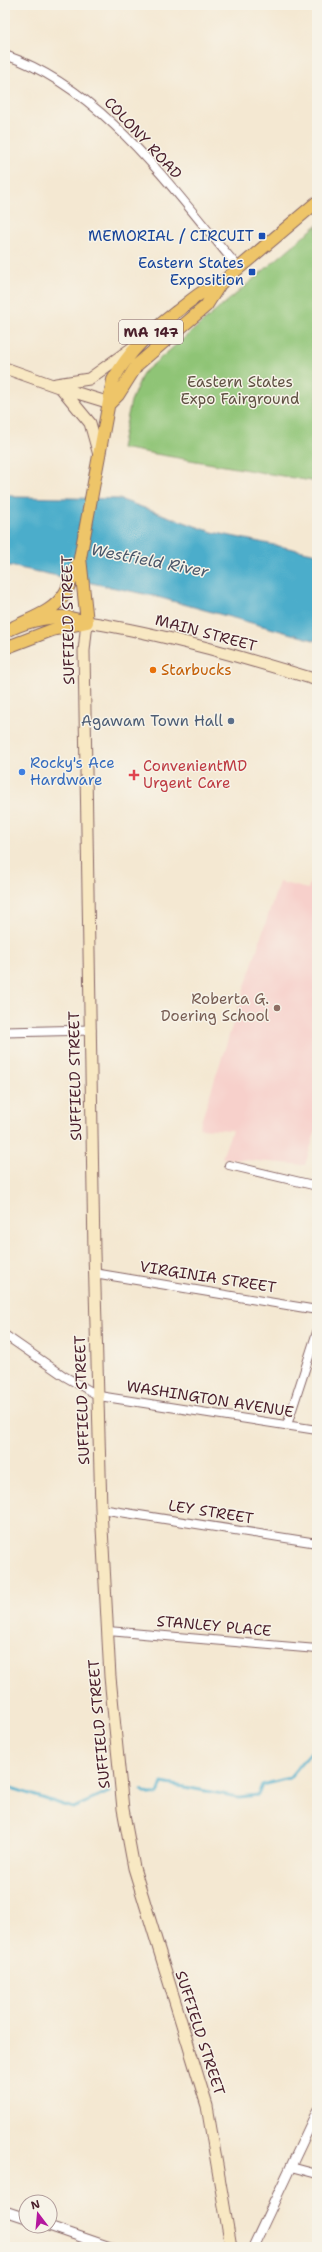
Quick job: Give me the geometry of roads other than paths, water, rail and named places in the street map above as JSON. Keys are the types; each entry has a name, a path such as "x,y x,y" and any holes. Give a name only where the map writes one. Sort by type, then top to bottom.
{"main road":[{"name":"MA 147","path":"110,403 118,395 137,365 206,306 220,284 317,202"},
{"name":"MA 147","path":"99,455 110,403 113,380 120,366 148,335 201,291 220,284"},
{"path":"57,386 89,379 116,361 148,335"},
{"path":"5,368 110,403"},
{"path":"57,386 90,423 99,455"},
{"name":"SUFFIELD STREET","path":"99,455 85,538 80,558 86,622 84,651 94,1272 99,1396 101,1509 108,1631 122,1794 134,1868 207,2106 231,2247"},
{"name":"MA 147","path":"10,629 50,609 59,602 68,586 80,558"},
{"path":"10,629 64,617 86,622"},
{"path":"5,648 52,630 86,622"},
{"name":"MAIN STREET","path":"86,622 127,628 179,640 317,680"}],"street":[{"name":"COLONY ROAD","path":"5,55 32,66 62,82 105,116 142,154 239,268"},
{"path":"5,1032 91,1030"},
{"path":"229,1165 317,1186"},
{"name":"VIRGINIA STREET","path":"94,1272 317,1310"},
{"path":"287,1425 317,1332"},
{"path":"5,1335 64,1376 99,1396"},
{"name":"WASHINGTON AVENUE","path":"99,1396 317,1430"},
{"name":"LEY STREET","path":"101,1509 317,1543"},
{"name":"STANLEY PLACE","path":"108,1631 317,1650"},
{"path":"253,2247 317,2111"},
{"path":"291,2167 317,2174"},
{"path":"5,2211 18,2215"},
{"path":"58,2229 110,2247"}],"water":[{"name":"Westfield River","path":"5,493 15,497 119,499 212,532 317,554 317,641 154,596 5,565"}],"waterway":[{"path":"141,1790 149,1794 158,1794 162,1783 239,1797 258,1795 262,1785 289,1778 317,1745"},
{"path":"5,1786 73,1808 109,1792"}],"place":[{"name":"MEMORIAL / CIRCUIT","path":"262,236"},
{"name":"Eastern States Exposition","path":"252,272"},
{"name":"Starbucks","path":"153,670"},
{"name":"Agawam Town Hall","path":"231,721"},
{"name":"Rocky's Ace Hardware","path":"22,772"},
{"name":"ConvenientMD Urgent Care","path":"134,775"},
{"name":"Roberta G. Doering School","path":"277,1008"}],"park label":[{"name":"Eastern States Expo Fairground","path":"240,390"}]}
